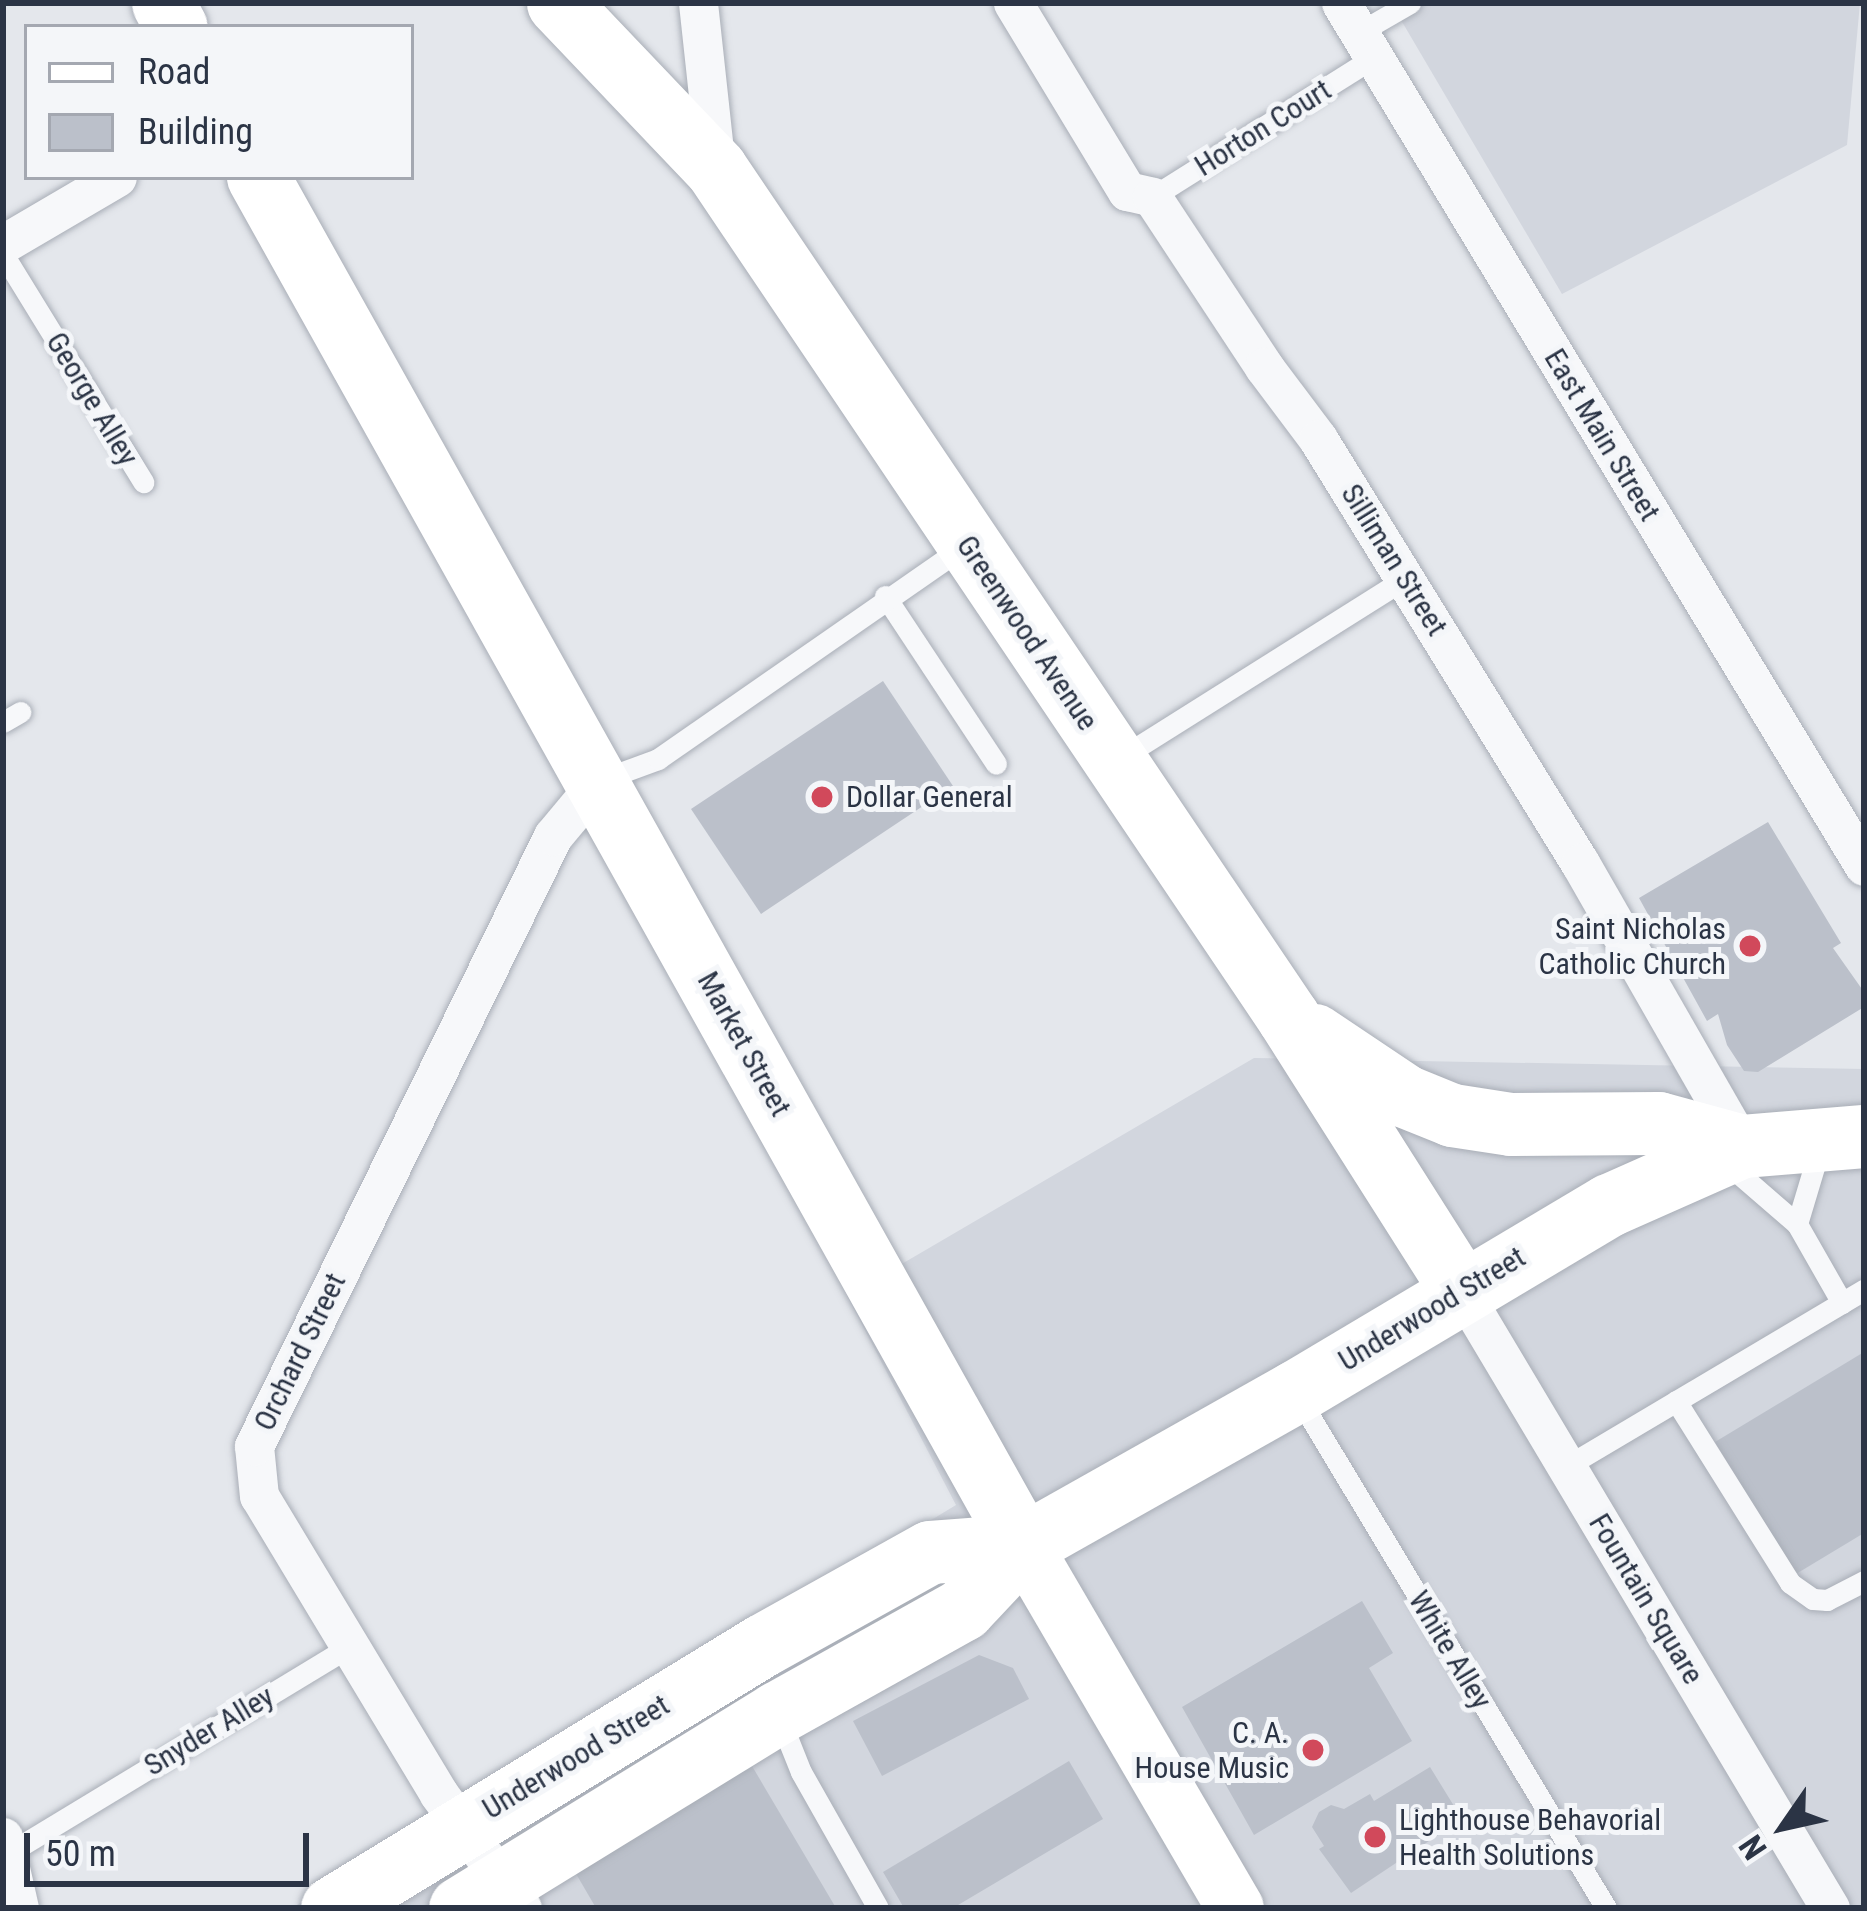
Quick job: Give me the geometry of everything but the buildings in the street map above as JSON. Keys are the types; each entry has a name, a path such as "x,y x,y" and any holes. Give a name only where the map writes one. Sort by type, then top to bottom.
{"main road":[{"name":"Greenwood Avenue","path":"558,3 716,169 1288,1017 1461,1290"},
{"name":"Market Street","path":"260,180 1023,1545"},
{"path":"1288,1017 1405,1096 1452,1115 1511,1124 1658,1123 1730,1151"},
{"name":"Underwood Street","path":"495,1899 777,1713 962,1609 1023,1545 1295,1392 1609,1205 1730,1151 1843,1137"},
{"name":"Underwood Street","path":"332,1908 761,1646 930,1552 1023,1545"}],"street":[{"path":"698,3 716,169"},
{"name":"Silliman Street","path":"1013,3 1126,191 1152,197 1406,578 1580,862 1730,1151"},
{"name":"East Main Street","path":"1357,32 1864,866"},
{"path":"3,244 112,180"},
{"name":"Orchard Street","path":"495,1899 461,1825 259,1496 254,1446 554,836 598,782"},
{"name":"Fountain Square","path":"1461,1290 1831,1908"},
{"name":"Market Street","path":"1023,1545 1235,1908"},
{"path":"5,1845 20,1908"}],"lane":[{"name":"Horton Court","path":"1152,197 1357,32 1410,3"},
{"name":"George Alley","path":"3,254 143,482"},
{"path":"598,782 658,759 885,596 968,544"},
{"path":"1114,762 1406,578"},
{"path":"885,596 996,764"},
{"path":"1797,1224 1843,1137"},
{"path":"1730,1151 1797,1224 1842,1303"},
{"path":"1567,1466 1864,1289"},
{"name":"White Alley","path":"1295,1392 1606,1908"},
{"path":"1676,1401 1790,1583 1813,1599 1827,1600 1864,1581"},
{"name":"Snyder Alley","path":"5,1845 350,1646"},
{"path":"777,1713 801,1772 878,1908"}],"shaded area":[{"path":"1391,3 1860,3 1847,145 1562,294"},
{"path":"1254,1058 1864,1069 1864,1908 292,1908 956,1505 847,1296"}],"place":[{"name":"Dollar General","path":"822,797"},
{"name":"Saint Nicholas Catholic Church","path":"1750,946"},
{"name":"C. A. House Music","path":"1313,1750"},
{"name":"Lighthouse Behavorial Health Solutions","path":"1375,1837"}]}
